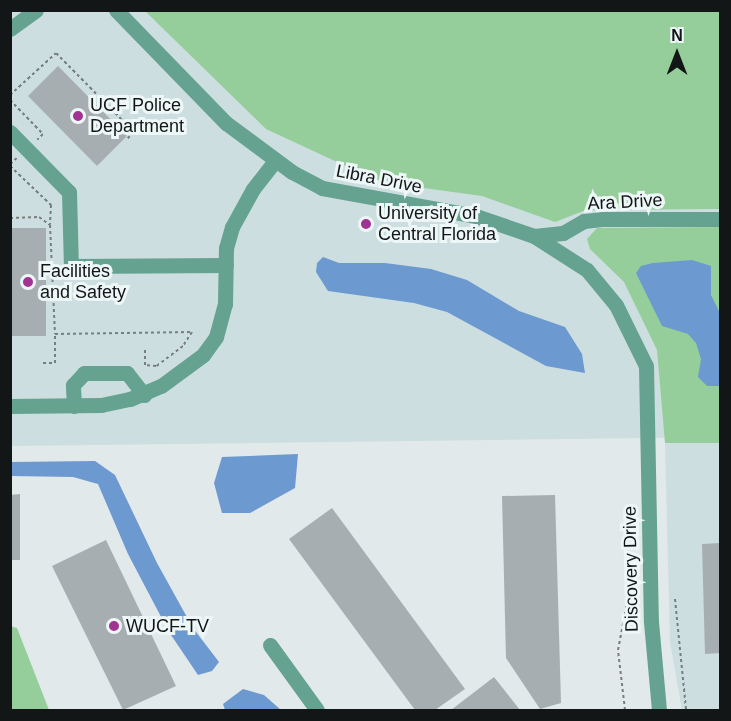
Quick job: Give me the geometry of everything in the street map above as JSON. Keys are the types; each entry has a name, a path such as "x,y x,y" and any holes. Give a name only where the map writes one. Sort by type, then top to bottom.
{"street":[{"path":"10,29 36,10"},
{"name":"Libra Drive","path":"117,10 226,123 275,161 322,188 476,216 534,236 587,270 616,305 646,366 650,426"},
{"path":"10,132 69,192 71,266 226,265"},
{"path":"10,406 101,405 144,395 182,373 216,337 225,304 226,265 232,227 253,189 275,161"},
{"name":"Ara Drive","path":"534,236 562,232 584,221 603,219 720,219"},
{"path":"75,406 73,385 84,374 127,373 144,395"},
{"name":"Discovery Drive","path":"650,426 651,622 658,711"},
{"path":"270,645 316,711"}],"path":[{"path":"10,95 56,53 134,132 126,140"},
{"path":"10,165 51,205 55,363 43,363"},
{"path":"10,218 39,218 50,225"},
{"path":"55,334 192,332 183,346 156,366 145,365 145,349"},
{"path":"675,599 686,711"},
{"path":"625,711 618,650 627,603"}],"shaded area":[{"name":"University of Central Florida","path":"10,11 720,11 720,437 11,446"},
{"path":"665,443 720,443 720,710 682,710 670,642"}],"green space":[{"path":"145,11 720,11 720,209 586,210 555,222 482,196 380,182 266,129"},
{"path":"720,227 720,443 665,443 657,350 624,282 590,249 587,239 597,228"},
{"path":"10,626 17,628 49,710 11,710"}],"water":[{"path":"323,257 339,263 385,263 431,269 467,280 519,311 565,327 582,354 585,373 546,366 447,312 414,303 328,291 316,272 317,263"},
{"path":"692,260 711,266 711,295 720,313 720,386 707,386 698,377 701,359 696,343 688,334 662,326 636,273 641,266 653,263"},
{"path":"298,454 295,488 250,513 222,513 214,483 222,457"},
{"path":"95,461 115,475 157,563 193,628 219,662 212,671 198,675 169,632 128,554 98,484 73,477 11,476 11,462"},
{"path":"243,689 264,695 281,710 225,710 223,704"}],"building":[{"name":"UCF Police Department","path":"58,66 127,136 97,166 28,96"},
{"name":"Facilities and Safety","path":"10,228 46,228 46,336 10,336"},
{"path":"20,494 20,560 10,560 10,495"},
{"path":"555,495 561,703 540,709 506,658 502,496"},
{"path":"332,508 465,689 435,710 415,710 289,539"},
{"name":"WUCF-TV","path":"106,540 176,686 123,710 52,566"},
{"path":"720,543 720,653 705,654 702,544"},
{"path":"494,677 520,710 451,710"}],"place":[{"name":"UCF Police Department","path":"78,116"},
{"name":"University of Central Florida","path":"366,224"},
{"name":"Facilities and Safety","path":"28,282"},
{"name":"WUCF-TV","path":"114,626"}]}
